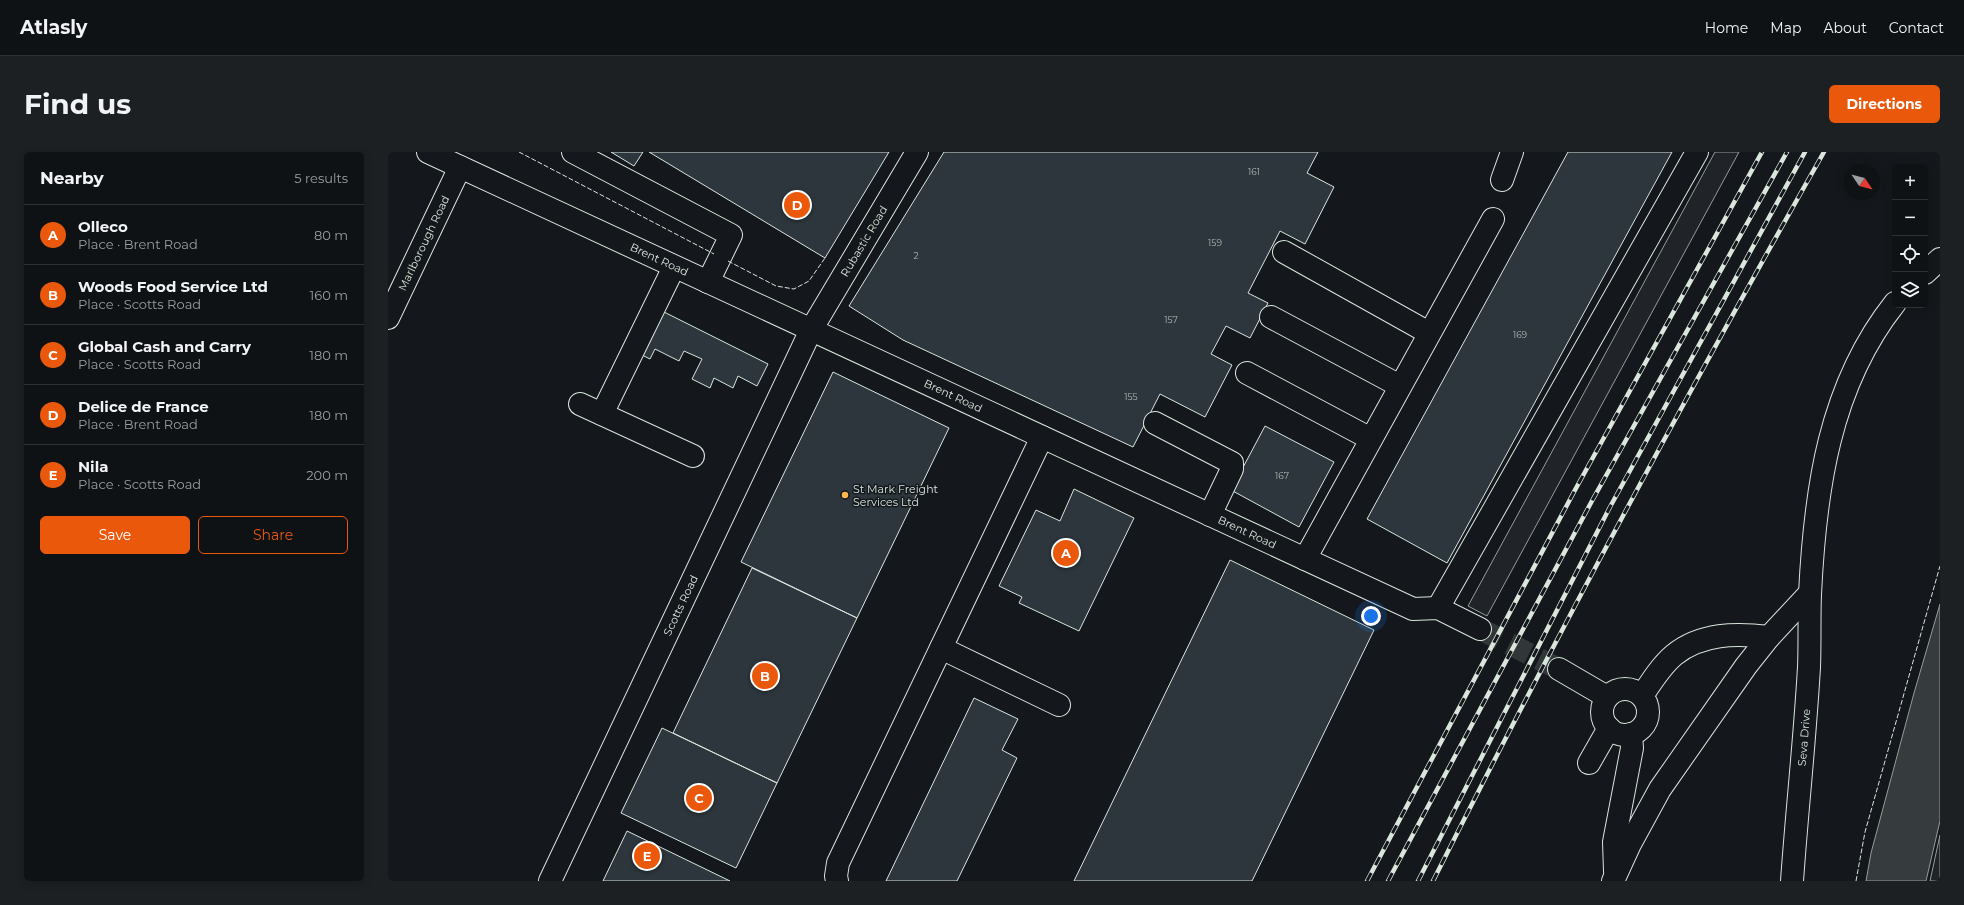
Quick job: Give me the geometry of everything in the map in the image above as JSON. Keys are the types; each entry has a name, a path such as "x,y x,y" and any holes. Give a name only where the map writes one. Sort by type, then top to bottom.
{"street":[{"name":"Brent Road","path":"428,152 1413,609 1438,608 1480,629"},
{"path":"573,152 731,235 708,282"},
{"name":"Rubastic Road","path":"812,330 917,152"},
{"path":"1502,180 1512,152"},
{"path":"1438,608 1697,152"},
{"name":"Marlborough Road","path":"388,318 460,167"},
{"path":"1305,559 1493,218"},
{"path":"1284,252 1429,333"},
{"path":"1926,272 1940,260"},
{"path":"602,414 674,267"},
{"name":"Seva Drive","path":"1792,881 1809,666 1810,593 1824,457 1836,414 1854,370 1870,337 1892,307"},
{"path":"1271,317 1400,386"},
{"name":"Scotts Road","path":"550,881 812,330"},
{"path":"1247,373 1371,439"},
{"path":"580,404 693,456"},
{"path":"1155,423 1232,462 1232,469 1210,515"},
{"path":"837,881 836,876 838,863 1042,437"},
{"path":"1614,879 1630,844 1660,789 1769,637 1810,593"},
{"path":"1642,696 1657,674 1674,655 1696,642 1719,636 1744,634 1769,637"},
{"path":"941,648 1059,705"},
{"path":"1559,669 1607,697"},
{"path":"1620,689 1636,691 1642,696 1648,710 1644,725 1631,734 1615,733 1604,722 1602,710 1607,697 1620,689"},
{"path":"1589,763 1609,728"},
{"path":"1614,879 1614,842 1632,748 1631,734"}],"shaded area":[{"path":"1715,152 1739,152 1487,616 1468,606"},
{"path":"1940,604 1940,821 1926,881 1866,881 1871,853 1914,693"},
{"path":"1940,835 1940,881 1930,881"}],"building":[{"path":"611,152 643,152 634,166"},
{"path":"649,152 889,152 825,258"},
{"path":"944,152 1318,152 1307,173 1334,187 1305,244 1280,231 1248,293 1268,303 1250,338 1226,326 1211,354 1232,365 1205,417 1160,394 1133,447 903,340 849,306"},
{"path":"1568,152 1672,152 1447,563 1367,519"},
{"path":"658,309 768,364 757,386 738,376 733,388 714,378 710,388 692,379 702,359 684,351 679,361 655,349 650,359 636,352"},
{"name":"St Mark Freight Services Ltd","path":"833,372 949,428 857,618 741,562"},
{"path":"1265,426 1334,462 1299,527 1231,490"},
{"path":"1074,489 1134,518 1079,631 1019,603 1022,597 999,586 1036,510 1060,521"},
{"path":"1230,560 1374,630 1252,881 1074,881"},
{"path":"752,568 857,618 777,783 673,733"},
{"path":"974,698 1018,719 1002,750 1017,758 957,881 886,881"},
{"path":"662,728 777,783 736,868 621,813"},
{"path":"627,831 730,881 603,881"}],"tunnel":[{"path":"1480,629 1559,669"}],"railway":[{"path":"1367,881 1575,490 1762,152"},
{"path":"1388,881 1593,499 1787,152"},
{"path":"1418,881 1610,507 1805,152"},
{"path":"1433,881 1575,605 1723,332 1824,152"}],"fence":[{"path":"519,152 714,254"},
{"path":"728,261 776,286 794,289 809,281 825,258"},
{"path":"1856,881 1865,832 1940,566"}],"place":[{"name":"Delice de France","path":"797,205"},
{"name":"St Mark Freight Services Ltd","path":"845,495"},
{"name":"Olleco","path":"1066,553"},
{"name":"Woods Food Service Ltd","path":"765,676"},
{"name":"Global Cash and Carry","path":"699,798"},
{"name":"Nila","path":"647,856"}]}
